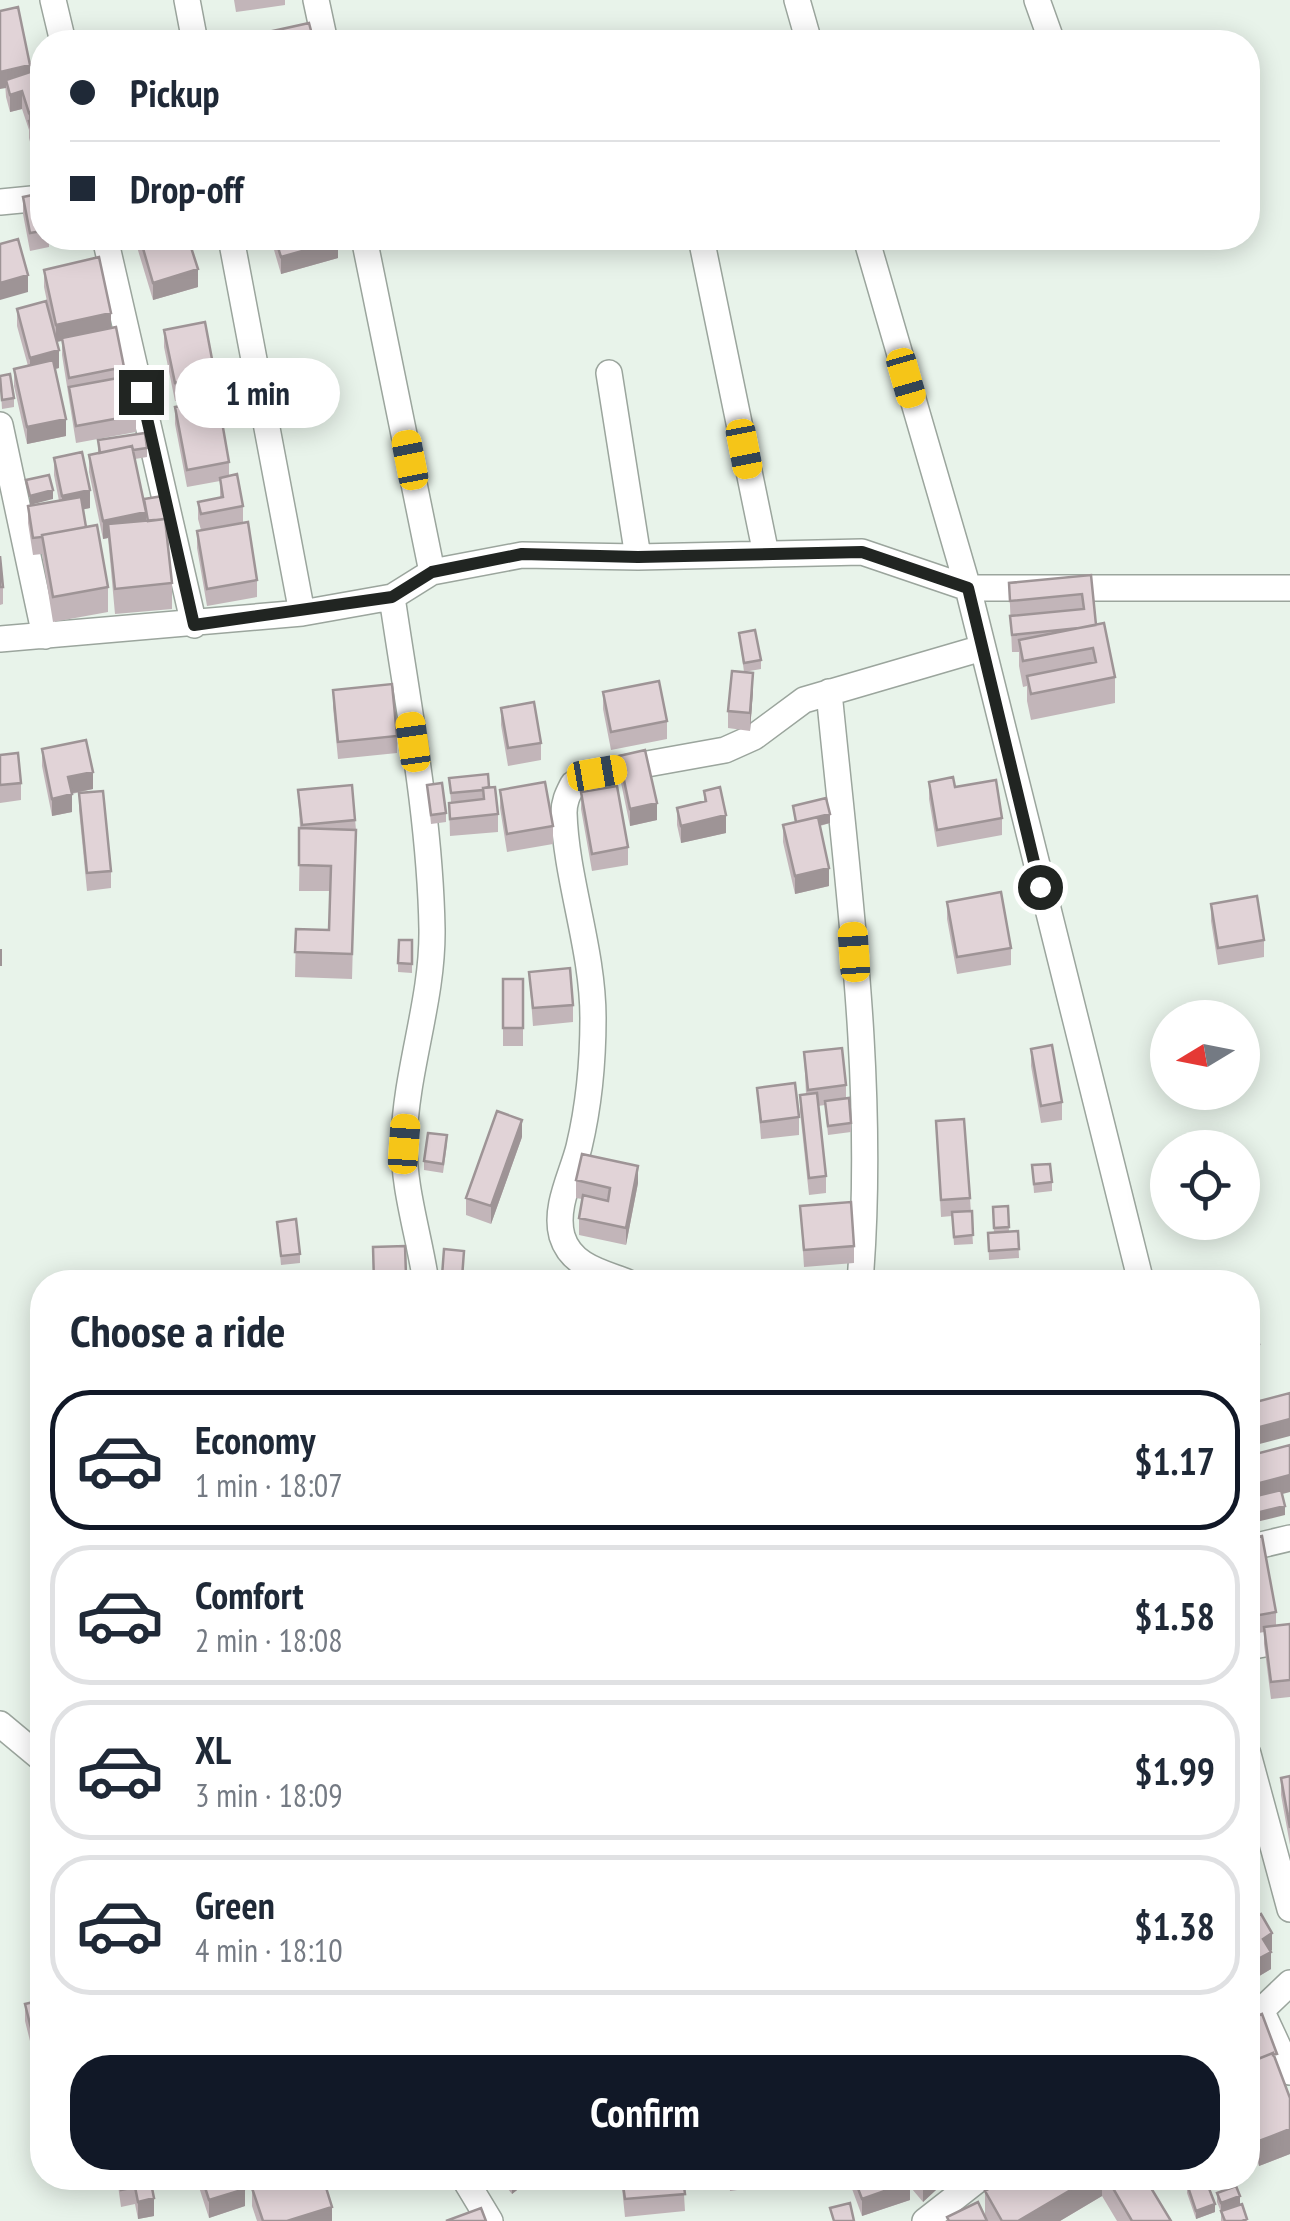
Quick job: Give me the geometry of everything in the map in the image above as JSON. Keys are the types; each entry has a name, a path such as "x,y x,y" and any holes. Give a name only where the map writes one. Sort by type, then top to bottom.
{"street":[{"path":"53,0 60,30"},
{"path":"187,0 192,30"},
{"path":"316,0 322,30"},
{"path":"797,0 806,30"},
{"path":"1037,0 1048,30"},
{"path":"0,202 30,199"},
{"path":"108,250 194,625"},
{"path":"233,250 302,612"},
{"path":"366,250 432,572"},
{"path":"703,250 766,554"},
{"path":"869,250 968,588 1138,1270"},
{"path":"609,373 638,557"},
{"path":"0,425 45,636"},
{"path":"0,638 194,625 302,612 392,597 432,572 522,554 638,557 862,552 968,588 1290,588"},
{"path":"392,597 430,894 431,970 406,1104 404,1144 424,1270"},
{"path":"598,1270 578,1262 567,1250 561,1231 560,1212 579,1146 590,1074 593,1014 566,798 572,784 582,778 742,744 786,710 828,692 982,648"},
{"path":"828,692 859,1018 864,1226 861,1270"},
{"path":"1260,1545 1290,1538"},
{"path":"1260,1645 1290,1639"},
{"path":"0,1724 30,1749"},
{"path":"1260,1798 1290,1908"},
{"path":"1260,2012 1290,1983"},
{"path":"1260,2025 1290,2072"},
{"path":"471,2190 490,2221"},
{"path":"925,2221 965,2190"}],"building":[{"path":"18,7 30,65 0,72 0,11"},
{"path":"309,23 311,30 277,30"},
{"path":"30,72 30,113 22,91 10,95 6,80"},
{"path":"30,196 30,233 23,197"},
{"path":"18,239 28,275 0,283 0,244"},
{"path":"143,250 192,250 198,269 153,283"},
{"path":"279,250 306,250 281,257"},
{"path":"99,257 111,313 56,325 44,270"},
{"path":"46,301 59,350 30,358 17,309"},
{"path":"205,322 215,375 175,383 164,330"},
{"path":"116,327 124,367 69,378 62,338"},
{"path":"53,360 66,419 27,427 14,369"},
{"path":"10,374 14,398 2,400 0,376"},
{"path":"129,376 136,415 76,426 69,387"},
{"path":"218,399 229,462 187,470 175,407"},
{"path":"145,433 147,448 133,450 132,446 100,453 98,440"},
{"path":"132,446 146,512 103,521 89,455"},
{"path":"82,452 90,490 62,496 54,458"},
{"path":"237,474 243,506 201,514 198,502 223,497 220,478"},
{"path":"49,475 53,490 30,496 26,480"},
{"path":"163,496 168,524 165,519 148,521 144,499"},
{"path":"81,497 86,527 33,538 28,506"},
{"path":"165,519 172,583 115,589 108,524"},
{"path":"248,522 257,580 207,589 197,531"},
{"path":"97,525 108,587 53,597 42,535"},
{"path":"1091,575 1096,625 1012,635 1010,616 1084,609 1082,594 1010,601 1009,583"},
{"path":"1104,623 1115,677 1031,694 1027,676 1096,662 1093,648 1023,661 1019,640"},
{"path":"755,630 761,660 744,663 739,633"},
{"path":"732,671 753,673 750,713 728,711"},
{"path":"659,681 667,721 611,732 603,692"},
{"path":"392,684 397,736 338,742 333,690"},
{"path":"534,702 541,743 508,748 501,708"},
{"path":"86,740 93,772 68,777 72,794 52,799 42,749"},
{"path":"645,750 657,803 630,809 619,756"},
{"path":"18,753 21,783 0,785 0,755"},
{"path":"488,774 489,787 451,793 449,778"},
{"path":"953,777 955,787 996,780 1002,818 937,830 929,782"},
{"path":"545,782 553,826 507,834 500,790"},
{"path":"442,783 446,813 431,815 427,785"},
{"path":"352,785 355,820 302,825 298,790"},
{"path":"617,786 628,847 592,854 581,792"},
{"path":"495,787 498,814 450,819 449,803 484,799 483,788"},
{"path":"720,787 726,815 681,826 677,808 706,801 704,791"},
{"path":"103,791 111,871 87,873 79,793"},
{"path":"826,798 830,814 796,822 793,806"},
{"path":"818,817 829,868 795,876 783,825"},
{"path":"299,828 356,830 352,954 295,952 296,929 329,930 331,866 299,865"},
{"path":"1001,892 1011,948 957,957 947,902"},
{"path":"1257,896 1264,940 1218,948 1211,904"},
{"path":"399,940 412,940 412,964 398,963"},
{"path":"570,968 573,1005 533,1008 529,972"},
{"path":"503,979 523,979 523,1028 503,1028"},
{"path":"1052,1045 1062,1102 1041,1106 1031,1049"},
{"path":"842,1048 846,1085 808,1090 804,1052"},
{"path":"795,1083 799,1117 761,1122 757,1088"},
{"path":"817,1093 826,1176 809,1178 800,1095"},
{"path":"849,1098 851,1123 828,1126 825,1101"},
{"path":"497,1111 522,1120 491,1206 466,1198"},
{"path":"964,1119 970,1198 941,1200 936,1121"},
{"path":"428,1133 447,1135 443,1164 424,1161"},
{"path":"582,1154 638,1166 626,1228 579,1218 583,1195 608,1201 610,1188 576,1180"},
{"path":"1050,1164 1052,1182 1034,1184 1032,1165"},
{"path":"851,1202 854,1246 804,1250 800,1206"},
{"path":"1008,1206 1009,1227 994,1228 993,1207"},
{"path":"972,1211 973,1235 954,1237 952,1212"},
{"path":"296,1219 300,1254 281,1256 277,1222"},
{"path":"1018,1231 1019,1249 989,1251 988,1233"},
{"path":"405,1246 406,1270 374,1270 373,1247"},
{"path":"444,1249 464,1251 463,1270 442,1270"},
{"path":"1290,1393 1290,1419 1260,1427 1260,1401"},
{"path":"1290,1445 1290,1475 1260,1483 1260,1453"},
{"path":"1281,1490 1285,1506 1260,1512 1260,1495"},
{"path":"1260,1536 1276,1612 1260,1615"},
{"path":"1290,1624 1290,1680 1271,1682 1264,1627"},
{"path":"1290,1776 1290,1828 1281,1778"},
{"path":"1260,1915 1272,1933 1263,1939 1271,1952 1260,1958"},
{"path":"1260,2015 1277,2054 1260,2058"},
{"path":"1273,2053 1290,2098 1290,2129 1260,2141 1260,2058"},
{"path":"136,2190 152,2190 154,2198 138,2202"},
{"path":"206,2190 242,2190 209,2200"},
{"path":"253,2190 327,2190 332,2207 287,2221 263,2221"},
{"path":"624,2190 684,2190 685,2194 625,2199"},
{"path":"859,2190 887,2190 862,2199"},
{"path":"1071,2190 1018,2221 1002,2221 985,2191"},
{"path":"1114,2190 1152,2190 1171,2221 1132,2221"},
{"path":"1189,2190 1210,2190 1215,2204 1196,2211"},
{"path":"1238,2190 1240,2196 1221,2203 1217,2193"},
{"path":"978,2202 987,2221 949,2221 947,2217"},
{"path":"850,2203 854,2221 834,2221 830,2208"},
{"path":"1242,2204 1247,2219 1225,2221 1221,2211"},
{"path":"481,2208 486,2221 446,2221"}],"route":[{"path":"141,392 194,625 392,597 432,572 522,554 638,557 862,552 968,588 1040,887"}]}
